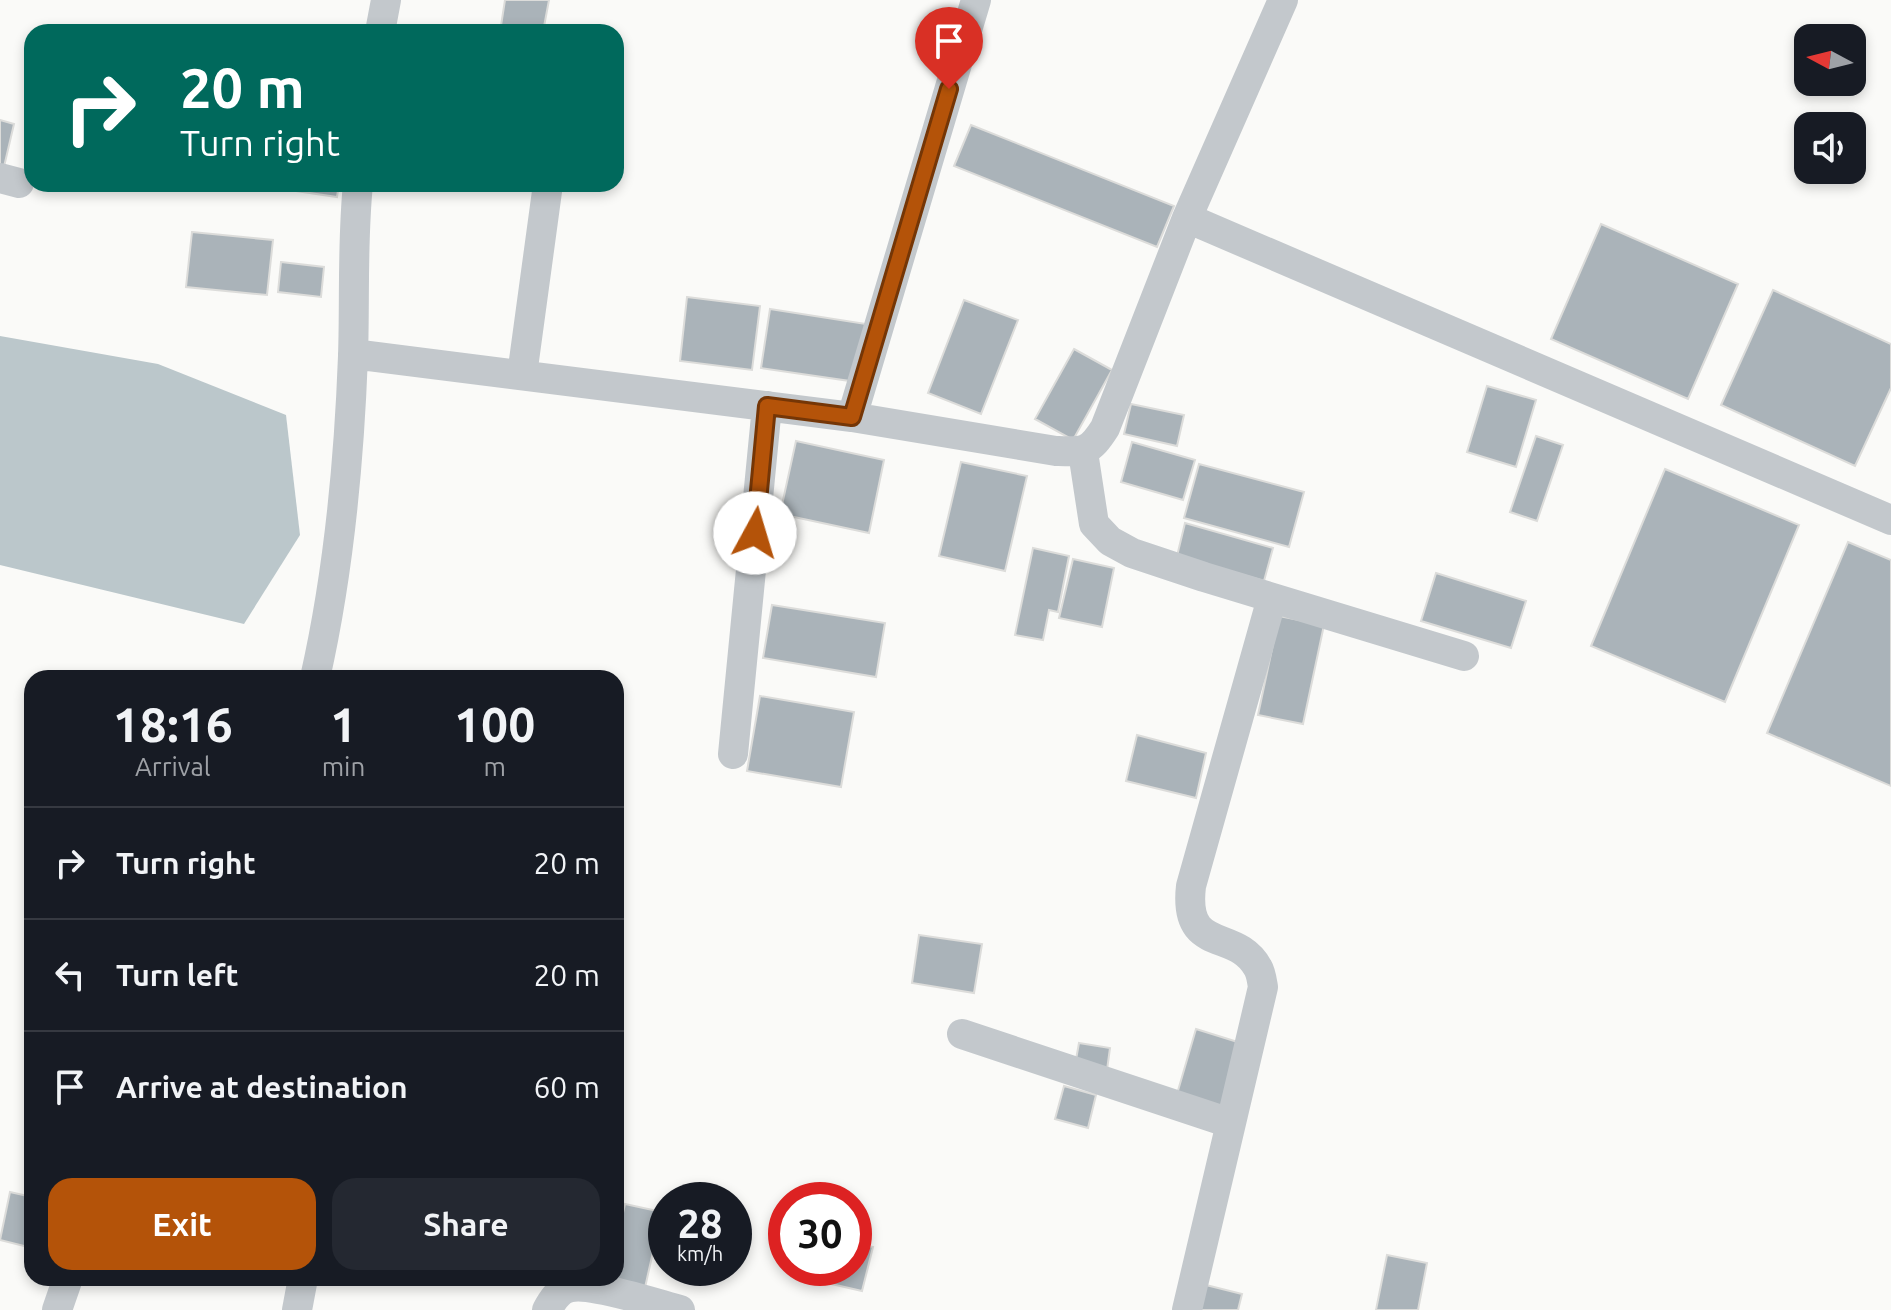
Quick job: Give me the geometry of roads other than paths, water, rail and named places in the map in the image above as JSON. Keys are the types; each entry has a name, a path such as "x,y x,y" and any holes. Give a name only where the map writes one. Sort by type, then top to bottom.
{"street":[{"path":"382,24 386,0"},
{"path":"852,417 976,0"},
{"path":"353,354 852,417 1056,451 1083,452 1095,443 1105,428 1187,218 1283,0"},
{"path":"317,670 328,622 344,496 353,354 352,239 357,192"},
{"path":"522,375 547,192"},
{"path":"1187,218 1891,520"},
{"path":"733,754 767,406"},
{"path":"1083,452 1094,524 1110,541 1132,553 1464,656"},
{"path":"1187,1310 1263,987 1258,968 1247,954 1201,932 1189,907 1191,886 1272,598"},
{"path":"962,1034 1230,1123"},
{"path":"57,1310 65,1286"},
{"path":"297,1310 302,1286"},
{"path":"547,1310 560,1291 573,1286 680,1310"}]}
